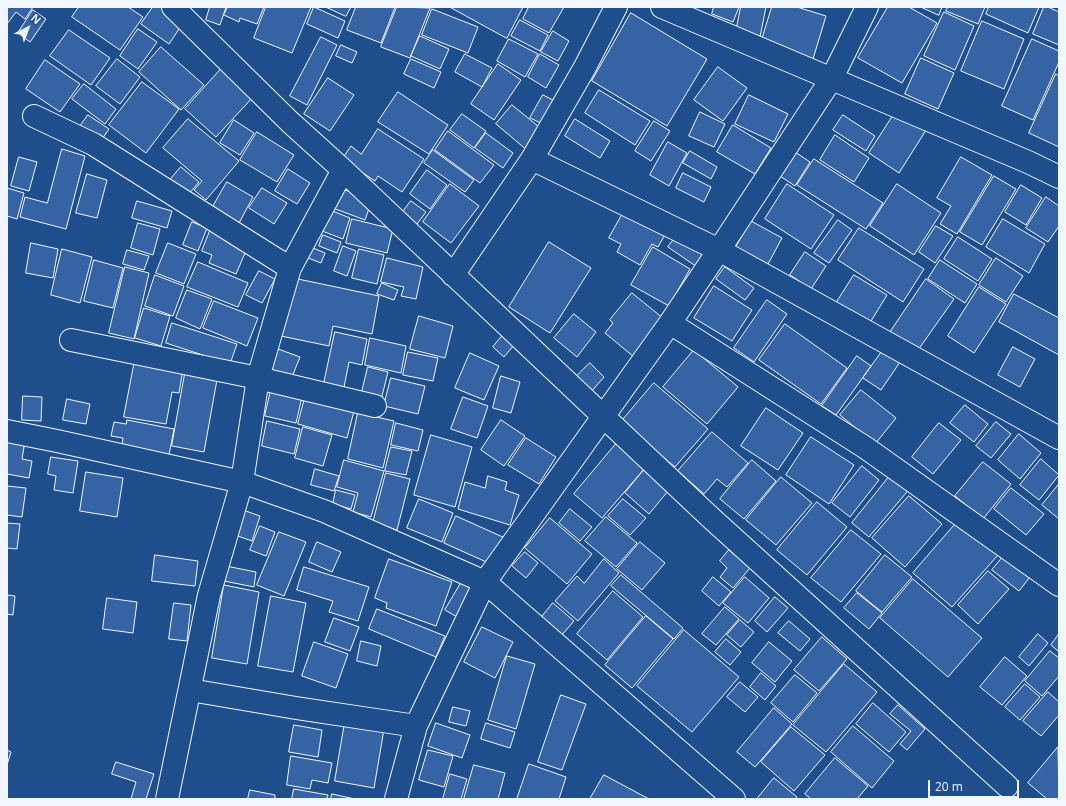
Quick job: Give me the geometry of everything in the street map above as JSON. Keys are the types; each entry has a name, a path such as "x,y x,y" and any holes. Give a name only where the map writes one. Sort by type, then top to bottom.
{"street":[{"path":"172,7 290,122 343,170 710,517 1007,786"},
{"path":"453,275 532,159 585,67 616,7"},
{"path":"662,7 832,78 1028,162 1059,177"},
{"path":"396,799 416,726 485,582 604,417 719,250 832,78 867,7"},
{"path":"34,116 93,144 290,268"},
{"path":"532,159 719,250 1059,438"},
{"path":"167,799 209,595 242,482 258,378 290,268 343,170"},
{"path":"670,323 866,448 1059,585"},
{"path":"71,340 258,378 375,406"},
{"path":"7,431 57,440 242,482 324,511 485,582 734,799"},
{"path":"190,690 416,726"}],"building":[{"path":"7,7 33,7 25,19 16,12 7,24"},
{"path":"79,7 128,7 143,17 120,50 72,17"},
{"path":"153,7 160,7 183,23 169,44 141,24"},
{"path":"210,7 226,7 220,25 206,20"},
{"path":"228,7 264,7 257,24 240,18 239,22 224,15"},
{"path":"266,7 311,7 292,53 254,38"},
{"path":"314,7 345,21 338,38 307,24"},
{"path":"326,7 351,7 346,16"},
{"path":"356,7 395,7 381,43 347,30"},
{"path":"397,7 430,8 410,58 381,47"},
{"path":"450,7 523,7 507,38"},
{"path":"529,7 564,7 549,33 523,19"},
{"path":"714,7 739,7 733,22 712,14"},
{"path":"741,7 766,7 760,37 736,32"},
{"path":"772,7 797,7 826,16 813,59 761,43"},
{"path":"888,7 909,7 937,23 902,83 858,58"},
{"path":"921,7 942,7 939,15"},
{"path":"948,7 985,7 978,24 946,11"},
{"path":"989,7 1039,7 1028,33 986,14"},
{"path":"1044,7 1048,7 1059,12 1059,45 1033,34"},
{"path":"432,9 478,27 468,53 422,35"},
{"path":"33,10 46,19 30,42 18,33"},
{"path":"944,12 974,26 955,70 924,56"},
{"path":"631,13 707,59 667,126 592,81"},
{"path":"520,20 548,35 540,51 511,36"},
{"path":"982,21 1024,39 1004,89 961,71"},
{"path":"138,29 157,42 138,69 120,56"},
{"path":"69,30 110,58 91,85 50,56"},
{"path":"553,31 569,41 558,61 541,52"},
{"path":"420,36 449,49 440,69 411,56"},
{"path":"321,37 337,45 307,105 290,96"},
{"path":"509,39 538,54 525,77 497,61"},
{"path":"1032,39 1059,51 1059,62 1033,120 1002,106"},
{"path":"341,45 357,52 352,63 336,56"},
{"path":"161,47 204,85 181,110 139,72"},
{"path":"465,54 492,68 482,87 455,72"},
{"path":"540,54 559,65 546,88 528,77"},
{"path":"921,58 954,73 938,109 905,94"},
{"path":"117,59 140,77 120,104 96,86"},
{"path":"411,59 441,72 434,88 404,74"},
{"path":"45,60 80,84 60,112 26,89"},
{"path":"498,64 521,80 494,120 471,104"},
{"path":"718,67 747,88 723,121 694,100"},
{"path":"222,68 254,96 216,137 185,109"},
{"path":"1056,74 1059,76 1059,147 1029,133"},
{"path":"328,78 354,95 330,131 304,114"},
{"path":"142,82 179,109 146,153 109,125"},
{"path":"84,84 116,109 105,124 72,99"},
{"path":"599,90 650,121 635,145 585,113"},
{"path":"398,92 448,125 429,154 378,122"},
{"path":"543,95 555,101 543,124 530,118"},
{"path":"749,95 788,114 774,142 735,124"},
{"path":"512,105 544,131 528,151 496,124"},
{"path":"898,108 928,127 899,173 869,153"},
{"path":"700,112 725,124 714,147 689,136"},
{"path":"462,114 486,131 474,148 450,130"},
{"path":"88,115 109,129 100,142 79,128"},
{"path":"843,115 875,136 866,151 833,130"},
{"path":"188,119 239,161 206,200 194,190 202,181 163,148"},
{"path":"575,119 610,141 600,158 565,136"},
{"path":"234,120 254,133 240,155 220,143"},
{"path":"654,121 670,131 651,161 635,151"},
{"path":"733,125 771,148 755,174 717,152"},
{"path":"378,129 424,159 402,192 378,176 375,181 342,159 351,146 361,154"},
{"path":"448,131 494,165 480,183 435,150"},
{"path":"257,132 294,155 277,182 240,160"},
{"path":"486,133 513,153 503,168 475,148"},
{"path":"835,135 869,158 854,182 820,160"},
{"path":"668,142 687,153 669,186 650,175"},
{"path":"62,149 85,156 66,229 20,217 25,197 47,203"},
{"path":"433,150 474,180 465,192 424,163"},
{"path":"690,151 717,167 711,179 683,163"},
{"path":"795,152 810,162 795,186 780,176"},
{"path":"19,157 37,162 29,191 11,186"},
{"path":"961,157 992,175 957,234 940,224 951,206 937,198"},
{"path":"814,159 883,203 866,229 797,185"},
{"path":"181,167 199,182 188,195 170,180"},
{"path":"288,169 310,183 297,204 275,191"},
{"path":"427,170 447,185 430,209 410,194"},
{"path":"683,173 711,187 704,202 676,188"},
{"path":"87,174 107,180 97,218 76,213"},
{"path":"994,176 1016,189 982,245 960,232"},
{"path":"227,182 253,197 238,225 211,210"},
{"path":"450,184 479,206 451,243 423,222"},
{"path":"787,184 834,215 811,249 765,219"},
{"path":"897,184 941,213 914,255 870,226"},
{"path":"1021,185 1042,198 1026,225 1005,212"},
{"path":"337,187 372,200 365,220 330,207"},
{"path":"7,188 24,193 17,219 7,216"},
{"path":"262,188 287,203 274,224 249,208"},
{"path":"1046,197 1059,206 1059,226 1048,242 1026,228"},
{"path":"137,201 172,211 167,228 132,218"},
{"path":"411,201 426,212 417,224 402,213"},
{"path":"626,208 667,231 658,247 652,244 640,265 617,252 621,244 609,238"},
{"path":"330,210 350,218 343,239 322,231"},
{"path":"352,219 393,229 387,253 346,243"},
{"path":"1003,219 1045,244 1029,273 986,247"},
{"path":"838,220 852,230 829,263 814,253"},
{"path":"751,221 782,238 768,264 736,247"},
{"path":"192,222 207,228 198,251 183,245"},
{"path":"138,223 160,229 153,255 131,248"},
{"path":"936,226 953,236 935,263 919,252"},
{"path":"859,228 924,269 903,302 838,260"},
{"path":"210,231 248,246 236,274 209,263 212,255 202,251"},
{"path":"678,234 710,256 700,269 668,247"},
{"path":"323,235 341,242 337,253 319,246"},
{"path":"958,237 992,259 978,281 944,259"},
{"path":"549,242 591,268 550,333 509,307"},
{"path":"31,243 58,249 53,278 26,273"},
{"path":"168,243 196,254 184,284 156,273"},
{"path":"306,245 325,253 321,263 303,256"},
{"path":"343,246 356,251 347,276 334,271"},
{"path":"653,247 690,269 669,306 631,285"},
{"path":"62,249 92,257 80,303 51,295"},
{"path":"359,249 384,255 377,284 352,278"},
{"path":"127,250 149,256 144,270 123,264"},
{"path":"805,252 826,266 811,289 790,275"},
{"path":"387,258 423,267 416,299 401,296 404,287 381,282"},
{"path":"996,258 1023,276 1006,302 979,285"},
{"path":"94,260 123,268 113,308 84,301"},
{"path":"940,260 977,284 965,303 928,279"},
{"path":"198,262 248,283 238,307 187,287"},
{"path":"125,267 149,273 134,339 109,333"},
{"path":"725,267 754,288 745,300 716,279"},
{"path":"259,271 275,279 262,303 246,295"},
{"path":"155,275 184,286 173,316 145,306"},
{"path":"854,275 887,295 868,326 835,305"},
{"path":"293,278 379,296 372,334 333,326 329,346 281,336"},
{"path":"926,279 954,299 916,353 889,334"},
{"path":"382,283 398,290 394,300 377,294"},
{"path":"714,286 752,310 732,341 694,318"},
{"path":"979,287 1006,304 974,353 948,336"},
{"path":"187,290 212,299 200,329 176,318"},
{"path":"632,293 664,319 634,357 605,333 613,323 610,320"},
{"path":"1014,294 1059,318 1059,355 999,322"},
{"path":"767,300 787,314 754,362 734,348"},
{"path":"214,301 258,318 247,346 203,328"},
{"path":"144,308 170,316 161,346 135,338"},
{"path":"574,314 596,332 577,357 554,338"},
{"path":"419,316 453,326 445,358 410,349"},
{"path":"172,323 237,344 230,364 166,343"},
{"path":"785,324 847,368 821,404 759,360"},
{"path":"335,332 367,339 362,365 349,362 343,392 323,388"},
{"path":"503,335 514,345 504,357 493,347"},
{"path":"370,338 406,346 401,373 365,365"},
{"path":"1013,347 1035,359 1020,387 998,375"},
{"path":"278,349 300,357 290,382 268,375"},
{"path":"694,350 738,387 707,424 663,387"},
{"path":"883,350 900,362 881,390 863,378"},
{"path":"408,352 438,358 433,381 403,375"},
{"path":"470,353 499,366 484,400 455,388"},
{"path":"857,356 871,366 836,415 822,406"},
{"path":"135,360 183,369 179,393 172,392 166,424 124,417"},
{"path":"590,363 604,377 591,392 576,377"},
{"path":"368,367 388,372 381,400 361,396"},
{"path":"186,368 218,374 204,452 172,446"},
{"path":"501,376 520,382 511,413 493,408"},
{"path":"391,378 425,386 418,414 384,406"},
{"path":"654,383 708,429 675,467 621,422"},
{"path":"271,390 302,397 296,423 265,416"},
{"path":"861,390 896,418 875,444 840,415"},
{"path":"23,396 42,397 41,421 22,420"},
{"path":"463,397 488,406 477,438 451,429"},
{"path":"305,398 354,411 347,438 298,424"},
{"path":"67,399 90,404 86,424 63,420"},
{"path":"965,405 988,424 974,442 950,423"},
{"path":"766,408 803,433 778,470 741,446"},
{"path":"358,413 394,421 383,468 348,459"},
{"path":"127,420 174,429 169,455 122,446 123,438 111,436 114,422 126,424"},
{"path":"501,420 525,436 504,466 481,450"},
{"path":"267,421 300,429 294,454 262,446"},
{"path":"996,422 1011,434 991,458 976,446"},
{"path":"396,423 423,430 418,451 391,445"},
{"path":"939,423 961,440 933,474 912,457"},
{"path":"303,427 332,435 323,466 295,458"},
{"path":"712,432 748,463 727,487 717,479 704,494 678,471"},
{"path":"1019,434 1041,453 1020,479 998,460"},
{"path":"431,435 472,447 455,507 414,495"},
{"path":"811,437 854,465 829,504 786,475"},
{"path":"7,438 25,441 22,459 32,461 29,478 7,474"},
{"path":"526,438 556,457 539,484 508,465"},
{"path":"616,444 645,468 602,518 574,494"},
{"path":"391,447 412,451 406,475 385,471"},
{"path":"51,457 78,461 73,493 54,490 56,476 48,474"},
{"path":"1041,459 1059,475 1039,500 1020,485"},
{"path":"344,460 384,471 371,517 353,512 358,493 337,487"},
{"path":"752,460 776,481 744,519 720,499"},
{"path":"983,462 1011,484 983,519 955,496"},
{"path":"862,466 879,480 850,517 832,503"},
{"path":"315,469 339,476 334,491 311,485"},
{"path":"644,470 668,491 649,514 625,493"},
{"path":"86,472 123,478 117,517 80,511"},
{"path":"893,472 911,487 869,537 852,523"},
{"path":"386,473 410,479 397,530 373,523"},
{"path":"488,476 507,482 505,490 519,495 510,525 458,509 465,482 485,488"},
{"path":"781,477 812,503 776,545 746,520"},
{"path":"1059,484 1059,519 1042,505"},
{"path":"7,486 26,488 22,517 7,515"},
{"path":"1011,488 1044,514 1026,535 994,509"},
{"path":"336,490 355,495 351,509 333,504"},
{"path":"909,496 942,524 905,567 872,538"},
{"path":"419,499 453,513 442,542 407,528"},
{"path":"623,499 646,518 630,535 608,516"},
{"path":"817,502 847,527 807,575 777,550"},
{"path":"240,509 260,516 252,541 232,534"},
{"path":"570,509 592,527 580,541 559,523"},
{"path":"456,516 505,538 493,565 444,543"},
{"path":"606,517 637,543 616,567 585,541"},
{"path":"550,518 592,554 567,584 525,548"},
{"path":"958,521 998,555 952,607 913,573"},
{"path":"7,523 20,524 17,549 7,548"},
{"path":"260,526 275,532 266,556 250,550"},
{"path":"851,530 881,554 841,602 811,578"},
{"path":"279,532 306,542 284,596 257,585"},
{"path":"317,542 341,552 332,572 309,562"},
{"path":"640,542 665,563 642,590 617,569"},
{"path":"729,550 750,568 733,588 720,577 727,568 720,561"},
{"path":"525,552 538,563 526,578 512,566"},
{"path":"1007,552 1033,573 1019,591 992,570"},
{"path":"155,555 198,561 195,586 152,581"},
{"path":"885,555 912,577 882,612 856,591"},
{"path":"389,559 452,582 436,626 386,608 387,603 375,598"},
{"path":"604,559 619,573 578,621 555,601 577,576 584,583"},
{"path":"226,566 256,572 254,587 224,581"},
{"path":"304,567 369,587 358,621 329,612 333,601 297,590"},
{"path":"988,571 1009,589 978,624 958,605"},
{"path":"621,575 683,628 674,639 611,586"},
{"path":"713,577 731,592 719,606 702,591"},
{"path":"745,577 769,598 748,623 723,603"},
{"path":"464,578 476,585 457,617 445,610"},
{"path":"913,579 982,638 948,677 880,618"},
{"path":"224,585 259,592 247,664 212,658"},
{"path":"613,591 643,617 607,660 577,634"},
{"path":"857,593 882,613 869,629 844,608"},
{"path":"7,595 15,596 13,615 7,614"},
{"path":"271,596 306,603 293,672 258,666"},
{"path":"775,597 788,608 767,632 755,621"},
{"path":"107,598 137,602 133,633 103,629"},
{"path":"174,603 191,605 187,641 169,639"},
{"path":"553,603 574,621 561,636 541,618"},
{"path":"725,607 739,619 716,645 702,634"},
{"path":"377,609 445,636 436,657 369,629"},
{"path":"646,616 673,639 632,688 605,665"},
{"path":"334,618 359,627 350,651 325,642"},
{"path":"740,620 754,632 741,647 727,635"},
{"path":"789,621 810,639 800,651 778,633"},
{"path":"482,627 513,642 495,678 464,662"},
{"path":"684,630 739,677 692,732 637,686"},
{"path":"1038,634 1048,643 1029,666 1019,657"},
{"path":"1059,634 1059,652 1051,645"},
{"path":"822,637 847,659 819,691 794,670"},
{"path":"726,639 741,652 730,665 715,652"},
{"path":"361,641 381,646 377,666 357,661"},
{"path":"314,642 348,654 336,688 302,676"},
{"path":"769,642 792,661 775,682 752,663"},
{"path":"1050,651 1059,658 1059,676 1042,696 1025,681"},
{"path":"507,656 535,664 516,729 488,720"},
{"path":"1005,657 1027,676 1002,705 980,687"},
{"path":"844,664 877,692 826,752 793,725"},
{"path":"761,673 776,686 765,700 750,687"},
{"path":"795,675 817,693 793,722 771,703"},
{"path":"740,682 758,697 745,712 727,697"},
{"path":"1025,684 1040,697 1020,720 1005,707"},
{"path":"1048,692 1059,702 1059,715 1041,736 1023,721"},
{"path":"561,695 586,704 562,770 538,762"},
{"path":"873,703 906,732 889,752 856,724"},
{"path":"898,705 925,729 907,750 900,744 911,731 890,714"},
{"path":"453,707 470,711 466,726 449,722"},
{"path":"774,708 792,724 755,767 737,752"},
{"path":"345,722 384,729 374,788 335,781"},
{"path":"436,723 470,735 462,758 428,746"},
{"path":"486,723 515,732 510,748 481,739"},
{"path":"294,725 322,730 318,757 289,752"},
{"path":"853,726 894,761 872,788 831,752"},
{"path":"791,727 825,755 794,791 761,762"},
{"path":"1058,747 1059,799 1047,799 1028,783"},
{"path":"7,750 11,752 7,765"},
{"path":"428,750 453,756 444,787 419,780"},
{"path":"291,756 332,763 328,783 312,780 310,789 287,785"},
{"path":"835,758 868,786 857,799 811,799 805,794"},
{"path":"116,762 154,774 146,799 131,799 136,782 112,774"},
{"path":"529,764 566,777 559,799 517,799"},
{"path":"474,765 505,773 498,799 464,799"},
{"path":"450,774 467,779 461,799 443,799"},
{"path":"604,775 649,799 590,799"},
{"path":"774,778 797,797 795,799 757,799"},
{"path":"294,789 328,795 327,799 292,799"},
{"path":"250,790 275,795 275,799 248,799"},
{"path":"332,794 355,799 331,799"}]}
